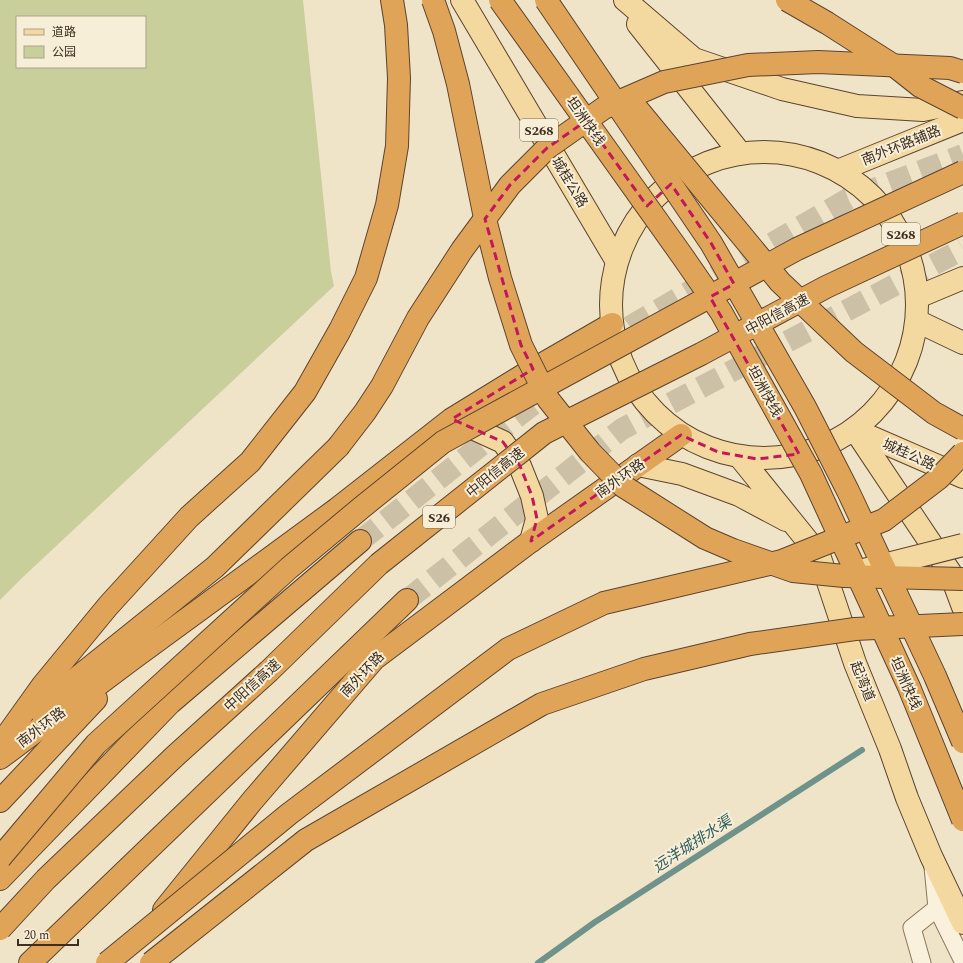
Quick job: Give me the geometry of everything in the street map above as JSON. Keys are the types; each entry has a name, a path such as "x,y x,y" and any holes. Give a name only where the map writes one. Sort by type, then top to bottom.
{"highway":[{"path":"0,745 43,685 114,600 189,517 250,462 305,392 340,330 366,278 387,205 397,146 399,78 396,25 392,0"},
{"path":"433,0 444,31 456,77 486,223 500,278 521,345 548,399 590,452 623,486 705,538 733,550 793,571 962,590"},
{"name":"坦洲快线","path":"500,0 684,257 725,319 811,474 909,687 963,820"},
{"path":"547,0 780,282 854,352 934,413 963,429"},
{"name":"坦洲快线","path":"547,0 711,243 805,407 862,520 935,676 963,742"},
{"path":"787,0 827,23 896,67 920,86 963,108"},
{"path":"0,758 73,681 215,567 338,447 365,412 382,386 418,318 462,250 510,185 547,148 604,108 664,82 748,65 818,62 950,68 963,72"},
{"path":"0,858 96,744 289,568 443,442 797,249 963,172"},
{"name":"中阳信高速","path":"0,929 46,879 380,564 544,433 701,354 826,287 963,223"},
{"name":"南外环路","path":"0,758 135,657 338,509 452,419 522,376 612,324"},
{"name":"南外环路","path":"123,963 127,956 252,801 374,659 531,541 681,435"},
{"path":"107,963 289,814 508,649 604,603 782,561 884,520 939,478 963,453"},
{"path":"0,879 170,704 360,541"},
{"name":"南外环路","path":"30,963 407,600"},
{"path":"151,963 306,840 542,704 644,669 750,644 855,629 963,624"},
{"path":"0,802 135,657"}],"main road":[{"name":"城桂公路","path":"462,0 616,260"},
{"path":"619,0 740,153"},
{"path":"625,0 694,59 782,89 857,106 923,110 963,102"},
{"name":"南外环路辅路","path":"840,170 963,120"},
{"name":"S268","path":"740,153 792,153 840,170 880,202 908,246 920,296 910,356 891,394 855,430 809,453 757,459 718,452 681,435 651,410 627,377 614,340 610,300 616,260 633,224 658,193 698,163 740,153"},
{"path":"920,296 963,278"},
{"path":"917,321 963,343"},
{"path":"452,419 504,442 520,466 532,496 536,520 531,541"},
{"path":"855,430 962,590"},
{"name":"城桂公路","path":"855,430 963,477"},
{"name":"起湾道","path":"739,456 819,555 855,663 890,749 906,798 931,856 963,922"},
{"path":"638,465 682,474 732,492 794,524"},
{"path":"844,576 963,545"}],"street":[{"path":"931,856 937,908 963,961"},
{"path":"922,963 912,928 937,908"}],"highlighted area":[{"path":"586,121 647,206 671,184 711,243 734,284 710,297 799,454 757,459 718,452 681,435 531,541 537,519 532,496 520,466 503,442 452,419 533,369 521,345 485,219 510,185 547,148"}],"green space":[{"path":"0,0 303,0 331,272 334,286 0,600"}],"waterway":[{"name":"远洋城排水渠","path":"538,963 595,922 862,750"}],"tunnel":[{"path":"604,347 631,326 848,199 963,155"},
{"path":"407,600 622,429 963,249"},
{"path":"360,541 551,390"}]}
